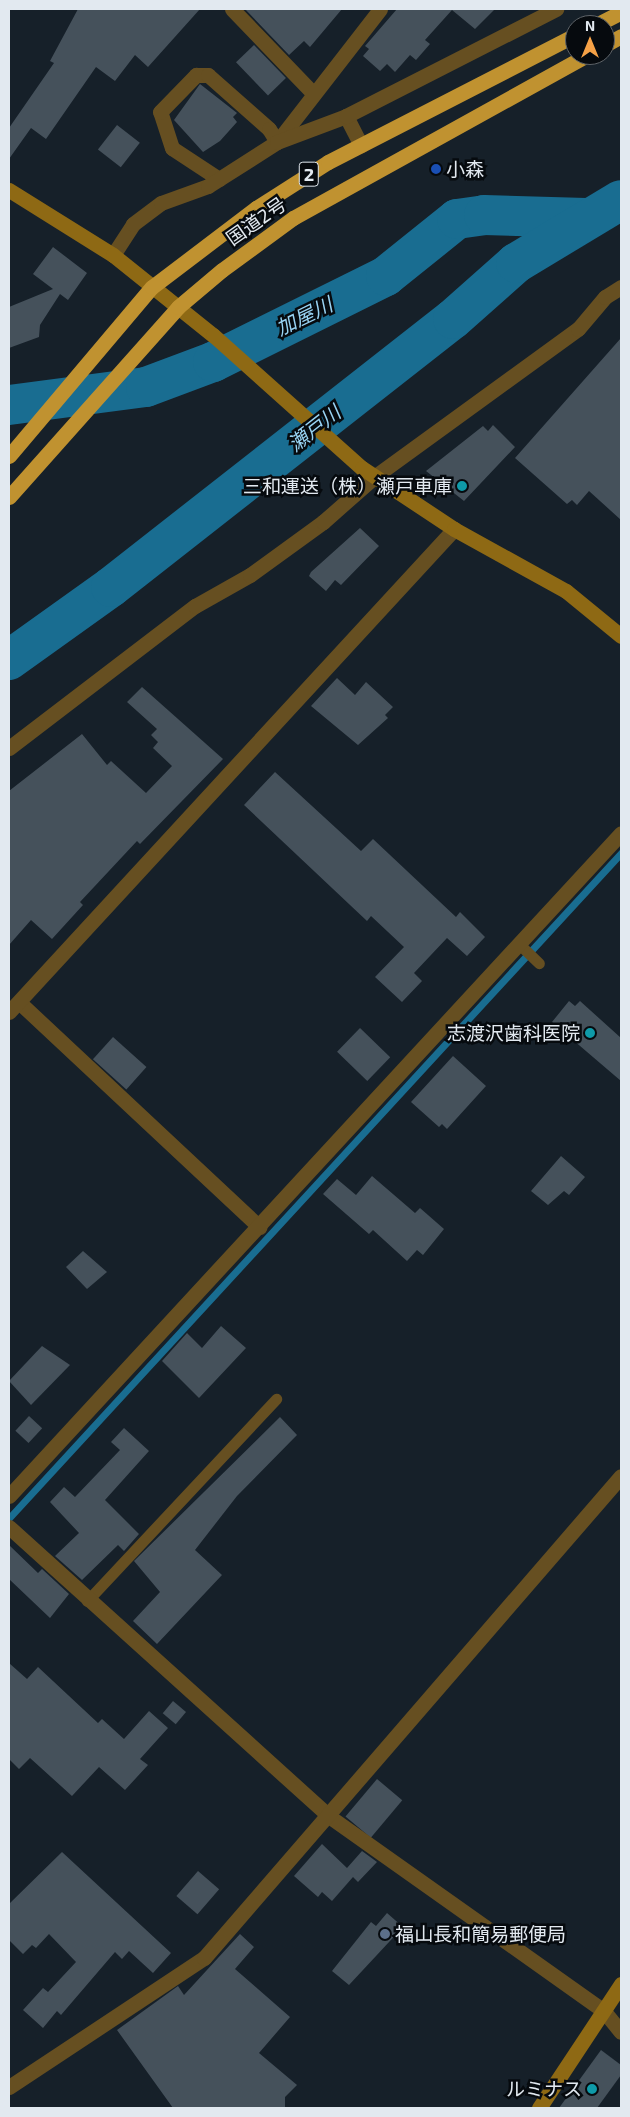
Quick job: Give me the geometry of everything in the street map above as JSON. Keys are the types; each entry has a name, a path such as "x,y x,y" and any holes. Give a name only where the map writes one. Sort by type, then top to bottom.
{"highway":[{"name":"国道2号","path":"12,448 36,426 152,286 256,208 361,145 565,40"},
{"name":"国道2号","path":"9,498 178,307 293,218 569,65"}],"street":[{"path":"232,9 312,92"},
{"path":"277,142 312,92 380,9"},
{"path":"113,255 132,224 161,204 219,179 277,142 346,116 556,9"},
{"path":"219,179 172,148 160,112 196,74 208,75 269,129 277,142"},
{"path":"346,116 361,145"},
{"path":"9,190 113,255 213,335 368,472 454,529 566,591 621,636"},
{"path":"9,748 196,606 250,575 322,522 368,472 578,329 605,297 621,288"},
{"path":"259,1227 14,1007 454,529"},
{"path":"9,1496 521,946 621,833"},
{"path":"9,2087 204,1958 330,1817 621,1476"},
{"path":"9,1527 88,1601 330,1817 603,2010 621,2032"},
{"path":"540,2108 621,1984"}],"lane":[{"path":"521,946 539,963"},
{"path":"88,1601 276,1399"}],"building":[{"path":"78,9 200,9 148,67 135,55 115,81 96,67 46,139 31,128 9,159 9,128 54,63 50,61"},
{"path":"245,9 342,9 310,47 304,41 289,55"},
{"path":"397,9 495,9 475,29 452,10 425,40 430,44 416,60 410,55 395,72 387,64 380,71 363,56 369,49 365,46"},
{"path":"254,45 286,78 268,95 236,62"},
{"path":"200,84 237,113 233,117 237,122 220,141 203,152 174,120"},
{"path":"117,125 140,143 121,167 98,149"},
{"path":"53,247 87,273 68,300 60,294 40,325 39,337 9,348 9,307 53,289 33,274"},
{"path":"621,338 621,520 589,491 577,505 572,500 567,504 515,458"},
{"name":"三和運送（株）瀬戸車庫","path":"493,425 515,447 464,501 426,471 483,426 488,431"},
{"path":"360,528 379,546 341,585 335,580 326,591 309,576 311,572"},
{"path":"337,678 355,695 366,682 393,707 385,715 388,718 358,745 311,706"},
{"path":"142,687 223,759 140,844 137,841 80,902 83,905 52,939 31,920 9,945 9,791 82,734 107,765 111,761 146,793 172,766 153,748 158,742 151,735 157,729 127,702"},
{"path":"275,772 361,851 373,839 456,917 460,912 485,937 467,956 447,938 414,973 422,981 402,1002 375,977 404,947 371,916 367,921 244,805"},
{"name":"志渡沢歯科医院","path":"569,1001 575,1006 580,1001 621,1038 621,1081 552,1022"},
{"path":"360,1028 390,1057 367,1081 337,1052"},
{"path":"113,1037 146,1067 126,1089 93,1059"},
{"path":"453,1056 486,1086 447,1129 442,1124 439,1127 411,1102"},
{"path":"561,1156 585,1177 569,1195 564,1191 548,1205 531,1191"},
{"path":"372,1176 415,1213 420,1208 444,1229 423,1255 417,1250 407,1261 373,1230 369,1234 323,1194 337,1179 356,1195"},
{"path":"83,1251 107,1272 87,1289 66,1267"},
{"path":"221,1326 246,1348 199,1398 162,1361 187,1333 202,1348"},
{"path":"42,1346 70,1365 31,1405 9,1381"},
{"path":"29,1416 42,1428 29,1443 15,1431"},
{"path":"280,1417 297,1435 237,1496 195,1550 222,1575 157,1644 133,1621 160,1592 134,1561"},
{"path":"124,1428 149,1451 105,1500 139,1534 124,1551 118,1545 82,1580 55,1556 79,1533 50,1502 64,1487 75,1497 120,1450 111,1442"},
{"path":"9,1545 38,1573 42,1569 69,1594 50,1618 9,1579"},
{"path":"9,1663 27,1679 38,1667 98,1723 102,1719 124,1739 149,1711 168,1728 140,1759 148,1765 125,1790 99,1767 72,1796 30,1758 19,1769 9,1759"},
{"path":"173,1701 186,1712 176,1724 163,1713"},
{"path":"377,1779 402,1800 371,1838 346,1817"},
{"path":"322,1844 347,1868 362,1851 377,1862 358,1882 353,1877 332,1901 322,1892 318,1897 294,1876"},
{"path":"62,1852 171,1953 153,1973 129,1951 122,1959 115,1952 61,2015 57,2011 43,2028 23,2010 43,1988 48,1992 76,1962 49,1934 36,1948 32,1945 23,1954 9,1940 9,1904"},
{"path":"198,1871 219,1889 197,1914 176,1896"},
{"path":"387,1913 403,1927 349,1985 332,1971 371,1922 376,1926"},
{"path":"240,1934 254,1947 235,1969 290,2017 259,2053 297,2085 285,2097 285,2108 173,2108 117,2030 178,1986 184,1995"},
{"name":"ルミナス","path":"601,2050 621,2065 621,2075 597,2108 559,2108"}],"waterway":[{"name":"瀬戸川","path":"9,660 111,587 453,319 516,263 621,200"},
{"name":"加屋川","path":"9,405 146,387 213,362 386,276 457,219 484,215 586,218"},
{"path":"9,1518 621,853"}],"place":[{"name":"小森","path":"436,169"},
{"name":"三和運送（株）瀬戸車庫","path":"462,486"},
{"name":"志渡沢歯科医院","path":"590,1033"},
{"name":"福山長和簡易郵便局","path":"385,1934"},
{"name":"ルミナス","path":"592,2089"}]}
